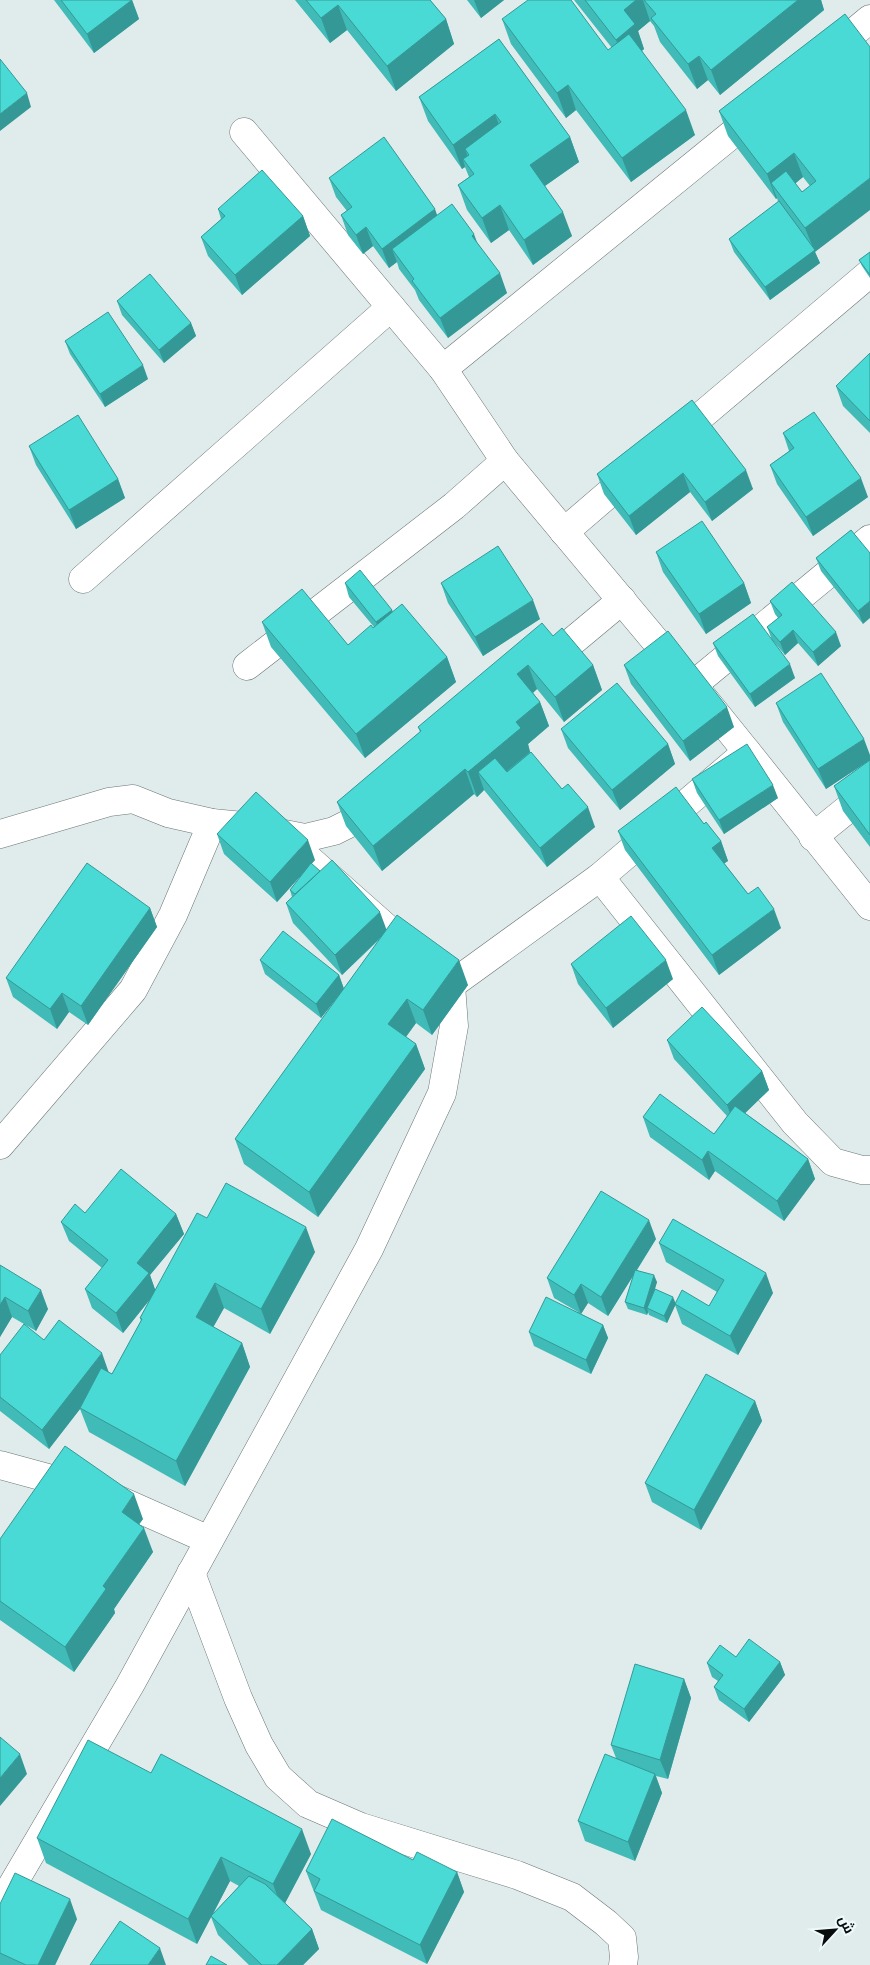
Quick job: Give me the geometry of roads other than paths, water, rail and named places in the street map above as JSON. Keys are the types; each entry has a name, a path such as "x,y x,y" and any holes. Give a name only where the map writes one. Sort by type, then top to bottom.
{"street":[{"path":"811,68 870,19"},
{"path":"443,369 774,99"},
{"path":"244,132 443,369 505,461 693,685 870,906"},
{"path":"564,532 870,272"},
{"path":"83,579 391,307"},
{"path":"247,666 454,506 505,461"},
{"path":"693,685 870,539"},
{"path":"524,681 622,600"},
{"path":"451,985 600,877 747,752"},
{"path":"0,834 109,802 134,799 168,813 212,823 243,826 305,838 334,831 358,819 395,788"},
{"path":"813,836 870,791"},
{"path":"0,1145 133,990 173,915 212,823"},
{"path":"0,1906 125,1693 369,1249 442,1093 454,1026 451,985 280,834"},
{"path":"600,877 795,1123 833,1162 862,1170 870,1170"},
{"path":"0,1465 48,1476 103,1493 209,1540"},
{"path":"191,1573 238,1698 259,1745 278,1777 308,1804 361,1826 517,1875 572,1897 606,1922 622,1938 623,1965"}]}
